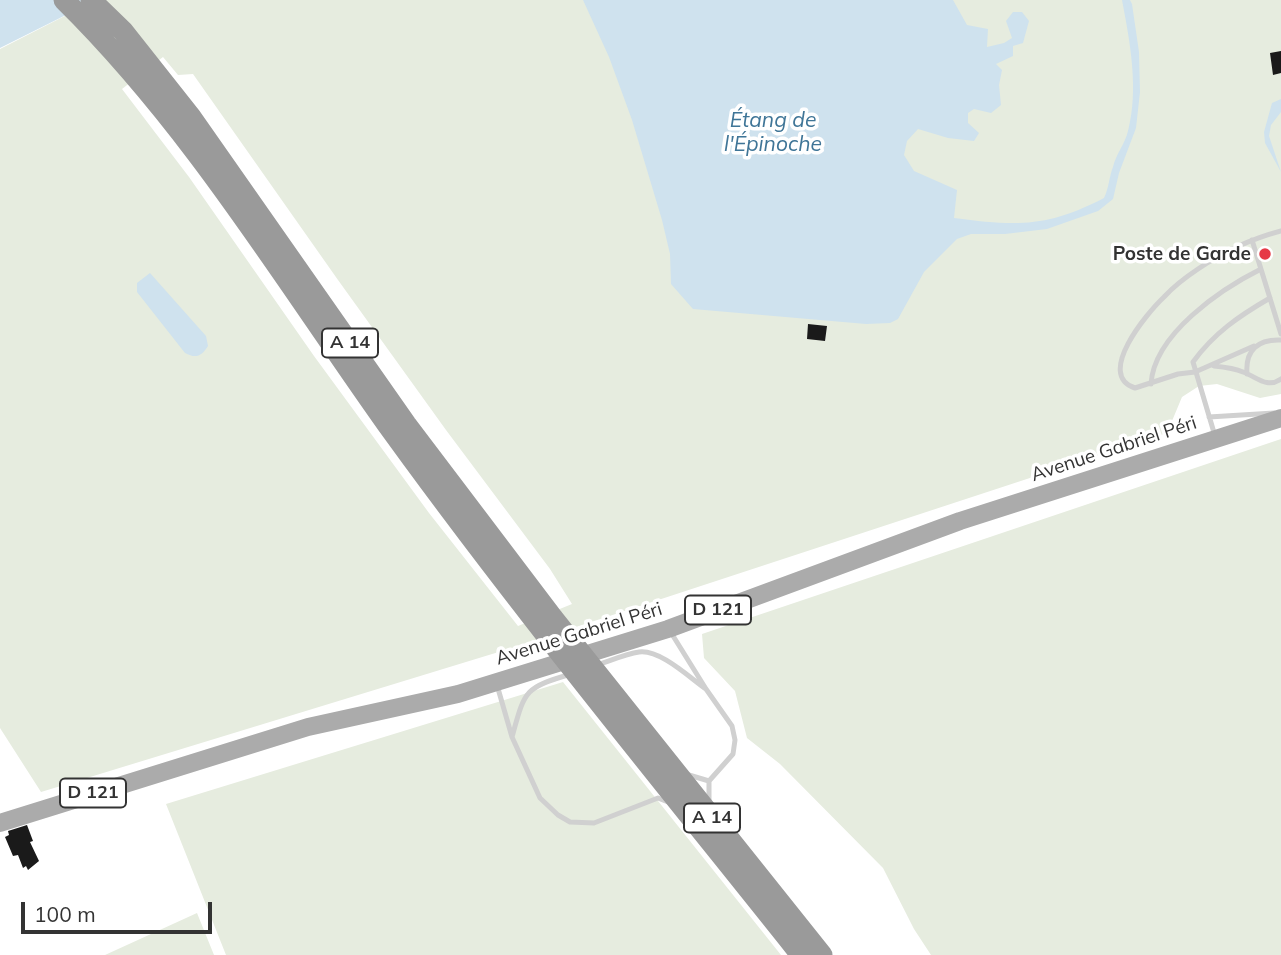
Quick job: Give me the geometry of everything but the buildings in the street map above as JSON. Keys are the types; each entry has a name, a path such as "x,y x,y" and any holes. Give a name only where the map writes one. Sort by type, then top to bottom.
{"highway":[{"name":"A 14","path":"64,0 106,42 144,71"},
{"name":"A 14","path":"91,0 123,31 144,71 214,177 395,435 665,772 709,815 822,955"},
{"name":"A 14","path":"665,772 683,807 801,955"}],"main road":[{"name":"Avenue Gabriel Péri","path":"0,822 308,727 458,694 668,629 960,521 1281,418"}],"lane":[{"path":"1281,231 1252,240 1200,268 1172,289 1148,315 1128,346 1119,372 1120,378 1135,388 1178,374 1195,372 1254,346 1281,340"},
{"path":"1252,240 1281,334"},
{"path":"1151,384 1158,358 1187,320 1220,293 1261,269"},
{"path":"1216,439 1193,362 1206,344 1234,320 1270,298"},
{"path":"1247,373 1246,363 1254,346"},
{"path":"1211,366 1247,373 1265,383 1275,383 1281,379"},
{"path":"1209,417 1281,412"},
{"path":"668,629 732,726 735,740 733,754 709,781 709,815"},
{"path":"512,737 525,695 536,685 638,652 659,656 706,690"},
{"path":"496,682 512,737 540,798 558,816 570,822 594,823 658,799 683,807"},
{"path":"658,799 665,772 709,781"}],"shaded area":[{"path":"96,0 1281,0 1281,394 1260,398 1217,384 1199,386 1182,397 1167,433 515,647 41,792 0,728 0,49","holes":["163,57 178,75 193,74 446,430 550,569 572,604 518,626 429,513 314,356 189,177 122,89"]},
{"path":"1281,439 1281,955 931,955 914,929 883,868 780,764 747,738 735,691 704,658 702,634"},
{"path":"563,682 781,955 226,955 166,804"},
{"path":"197,913 214,955 105,955"}],"water":[{"path":"0,0 96,0 0,48"},
{"name":"Étang de l'Épinoche","path":"583,0 953,0 967,25 988,29 987,47 1012,38 1006,21 1013,12 1022,12 1029,21 1023,43 1013,46 1013,56 996,64 1002,70 999,85 1001,105 991,113 974,109 968,113 968,123 979,133 974,141 948,138 918,129 907,141 904,155 914,171 957,190 954,218 1013,223 1047,220 1104,198 1114,162 1128,131 1133,99 1130,49 1122,0 1130,0 1132,4 1139,52 1140,92 1136,128 1119,173 1113,199 1098,211 1047,229 1005,234 971,234 957,239 924,272 898,319 890,323 866,324 693,309 671,284 670,254 662,220 632,120 609,57"},
{"path":"1281,99 1281,112 1271,125 1269,136 1281,172 1265,143 1264,132 1272,103"},
{"path":"150,273 206,336 208,346 201,354 192,356 185,353 137,292 137,283"}],"place":[{"name":"Poste de Garde","path":"1265,254"}]}
